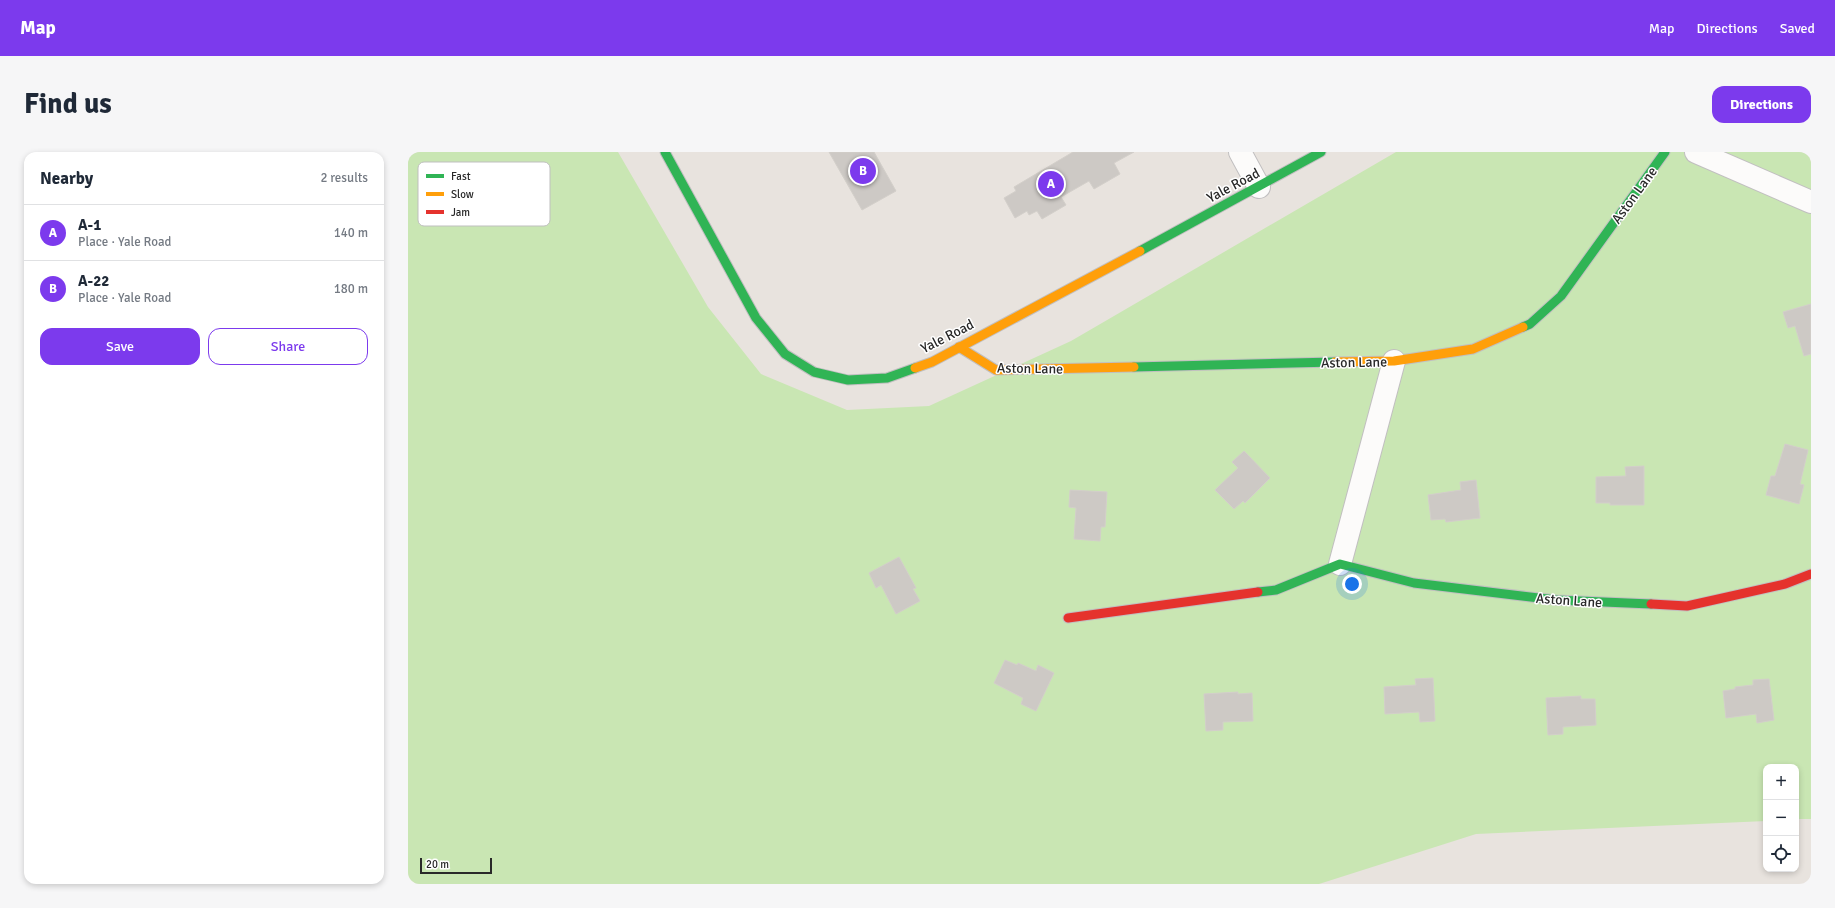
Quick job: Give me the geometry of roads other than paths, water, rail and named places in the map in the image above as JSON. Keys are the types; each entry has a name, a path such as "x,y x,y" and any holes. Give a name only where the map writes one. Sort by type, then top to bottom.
{"street":[{"name":"Yale Road","path":"665,152 756,318 785,354 814,372 848,380 887,378 932,362 1259,187 1321,152"},
{"path":"1240,152 1259,187"},
{"name":"Aston Lane","path":"959,347 996,370 1394,361 1473,349 1530,324 1561,296 1665,152"},
{"path":"1696,152 1811,202"},
{"path":"1068,618 1276,590 1340,564 1394,361"},
{"name":"Aston Lane","path":"1340,564 1414,583 1556,600 1687,606 1785,584 1811,574"}],"place":[{"name":"A-22","path":"863,171"},
{"name":"A-1","path":"1051,184"}]}
